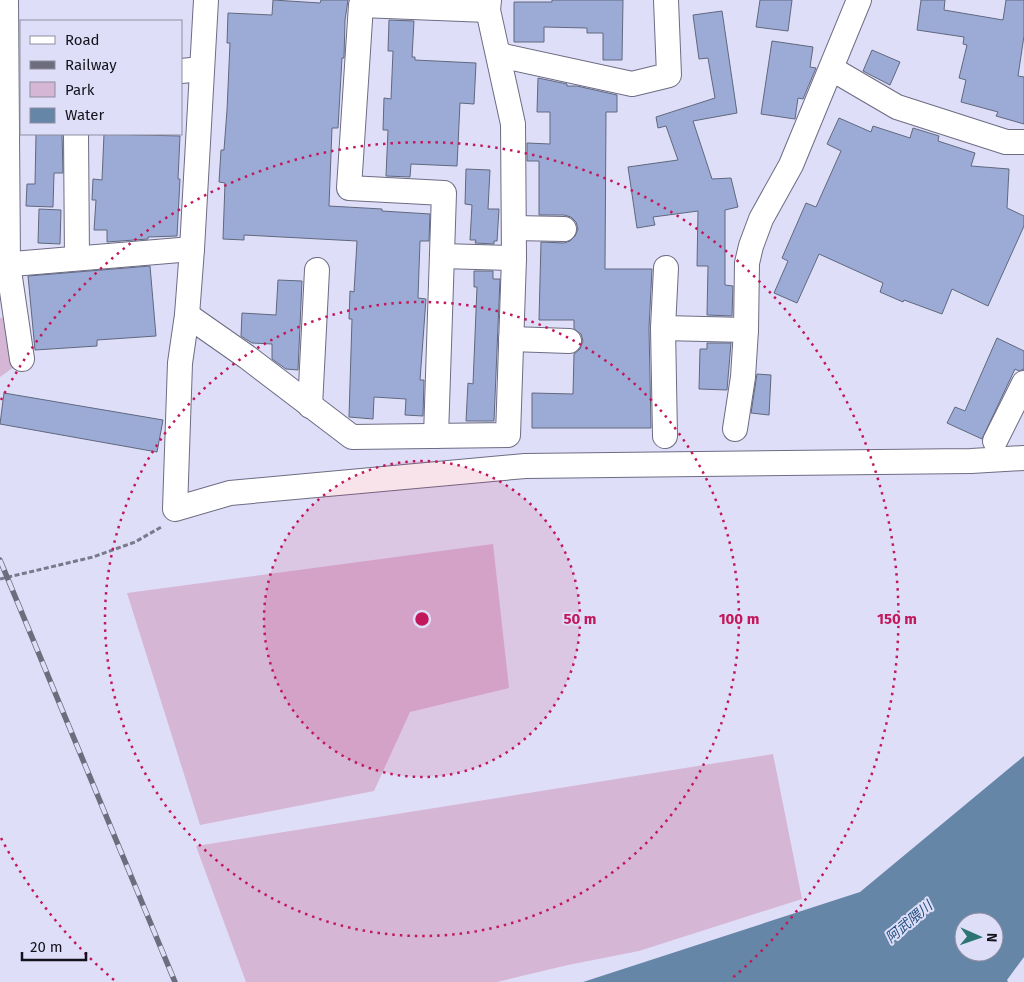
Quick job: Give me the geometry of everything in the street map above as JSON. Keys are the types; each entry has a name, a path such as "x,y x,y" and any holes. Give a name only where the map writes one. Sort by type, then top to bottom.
{"street":[{"path":"6,0 9,77 4,264 22,359"},
{"path":"206,0 192,70 192,249 187,315 180,363 175,509 230,493 525,466 971,461 1024,458"},
{"path":"499,55 632,84 670,75 666,0"},
{"path":"735,429 743,377 747,263 751,246 761,219 791,165 859,0"},
{"path":"187,315 247,357 352,437 436,436 508,435 514,258 513,124 489,5 361,5 349,188 444,193 436,436"},
{"path":"832,69 897,107 1006,142 1024,142"},
{"path":"76,135 77,258"},
{"path":"514,228 564,229"},
{"path":"4,264 192,249"},
{"path":"442,256 514,258"},
{"path":"665,436 663,328 666,268"},
{"path":"310,406 317,270"},
{"path":"663,328 746,330"},
{"path":"511,339 569,341"},
{"path":"995,441 1024,383"}],"path":[{"path":"0,579 94,557 135,542 166,524 175,509"}],"green space":[{"path":"9,316 14,367 0,377 0,318"},
{"path":"493,544 509,688 410,712 374,791 200,825 127,593"},
{"path":"773,754 802,899 639,951 497,982 246,982 196,846"}],"water":[{"name":"阿武隈川","path":"1024,756 1024,957 1007,980 1008,982 583,982 860,892"}],"building":[{"path":"273,0 320,3 321,0 348,0 338,128 332,128 329,206 430,214 429,241 420,241 418,298 426,299 420,380 424,380 423,416 405,415 406,399 374,397 373,419 349,417 352,319 349,319 350,291 354,292 357,241 244,235 244,240 223,239 225,183 219,182 221,150 224,150 227,110 230,43 227,43 228,13 272,15"},
{"path":"552,0 623,0 622,60 603,60 603,33 587,33 587,28 544,27 544,42 514,42 514,2 552,2"},
{"path":"760,0 792,0 788,31 756,27"},
{"path":"921,0 945,0 944,10 1003,20 1006,0 1024,0 1024,36 1018,76 1024,77 1024,124 996,116 998,112 961,102 966,80 959,78 967,45 963,44 964,37 917,30"},
{"path":"722,11 737,113 693,121 712,179 731,178 738,207 725,210 725,285 733,286 732,316 707,315 708,266 697,266 698,211 653,217 655,225 637,228 628,167 678,160 666,126 658,128 656,117 715,98 708,58 699,59 693,15"},
{"path":"389,20 414,21 412,57 415,57 415,60 476,63 474,104 460,103 457,166 411,164 410,177 386,176 388,130 383,130 384,98 391,99 393,51 388,51"},
{"path":"772,41 813,47 810,67 816,68 803,99 798,98 795,119 761,114"},
{"path":"872,50 900,62 890,85 863,71"},
{"path":"538,78 567,84 567,86 577,86 617,95 617,112 606,112 605,269 652,269 649,328 651,428 532,428 532,393 573,394 574,354 580,349 583,341 581,334 574,329 574,320 539,320 541,242 564,243 570,241 578,229 576,222 571,217 564,215 539,215 539,161 527,161 527,143 550,144 550,112 537,112"},
{"path":"839,118 871,132 873,126 910,138 913,128 939,136 938,141 975,153 971,166 1009,169 1007,208 1024,216 1024,226 988,306 952,289 942,314 904,300 903,302 880,292 883,283 819,254 797,303 774,293 788,261 782,258 806,203 816,207 841,151 827,144"},
{"path":"36,135 62,135 63,173 54,173 53,207 26,206 27,184 35,184"},
{"path":"104,135 180,136 177,236 107,242 107,230 94,230 96,200 92,200 93,179 102,180"},
{"path":"466,169 490,170 488,209 499,209 497,241 494,241 494,244 475,243 476,240 470,240 472,205 465,204"},
{"path":"39,209 61,210 60,244 38,243"},
{"path":"150,266 156,336 97,340 97,346 35,350 28,276"},
{"path":"474,271 493,271 493,279 500,279 494,421 466,421 468,383 473,384 477,287 474,287"},
{"path":"278,280 302,281 298,370 286,369 272,359 272,344 252,343 241,336 242,313 276,315"},
{"path":"997,338 1024,351 1024,369 1019,371 1015,369 982,439 947,423 955,407 965,411"},
{"path":"707,343 731,343 727,390 699,389 700,349 707,349"},
{"path":"757,374 771,375 769,415 751,413"},
{"path":"4,393 163,420 157,452 0,424"}],"railway":[{"path":"0,560 175,982"}]}
